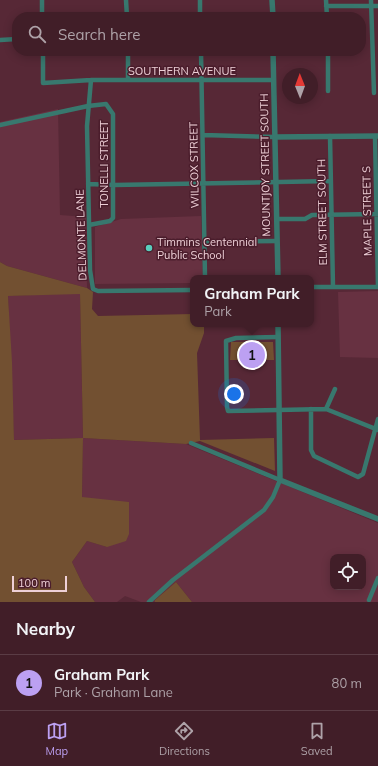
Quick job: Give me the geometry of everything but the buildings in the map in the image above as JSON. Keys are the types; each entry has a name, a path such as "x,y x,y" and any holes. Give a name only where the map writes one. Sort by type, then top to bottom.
{"street":[{"path":"42,0 42,12"},
{"path":"126,0 127,12"},
{"path":"200,0 200,12"},
{"path":"272,0 273,12"},
{"path":"326,0 326,12"},
{"path":"372,0 374,93"},
{"path":"326,6 378,6"},
{"path":"0,40 12,39"},
{"name":"SOUTHERN AVENUE","path":"43,56 43,83 91,80 273,80"},
{"path":"128,56 128,80"},
{"name":"WILCOX STREET","path":"201,56 205,275"},
{"name":"MOUNTJOY STREET SOUTH","path":"273,56 275,137 274,182 277,219 278,275"},
{"path":"328,56 328,91"},
{"name":"DELMONTE LANE","path":"91,80 88,106 88,184 90,270 93,289 98,291 190,290"},
{"name":"TONELLI STREET","path":"88,106 106,104 112,114 114,185 113,218 110,221 89,225"},
{"path":"0,125 88,106"},
{"path":"203,135 275,137 377,136"},
{"name":"ELM STREET SOUTH","path":"330,136 333,287"},
{"name":"MAPLE STREET S","path":"377,136 378,286"},
{"path":"88,184 204,184 331,181"},
{"path":"277,219 305,219 312,215 331,214 377,214"},
{"path":"205,242 277,241"},
{"path":"314,287 378,286"},
{"path":"149,602 173,580 264,510 273,497 280,480 278,327"},
{"path":"278,337 228,339 225,346 228,411 326,409 377,429"},
{"path":"326,409 335,389"},
{"path":"311,409 311,450 314,456 358,477 363,474 377,429 378,419"},
{"path":"191,443 378,519"},
{"path":"369,600 378,578"}],"shaded area":[{"path":"58,109 60,215 86,217 87,288 7,266 0,262 0,122"},
{"name":"Timmins Centennial Public School","path":"201,216 203,275 190,275 190,283 95,284 95,227 121,219"},
{"path":"0,262 7,266 87,288 93,292 92,309 98,316 190,314 190,327 204,327 204,333 197,353 200,440 274,438 275,471 200,441 186,444 83,438 82,497 129,502 129,534 126,541 107,547 87,541 72,562 84,587 95,602 0,602","holes":["80,294 83,438 14,440 12,362 8,296"]},
{"path":"378,291 378,358 340,357 338,292"},
{"path":"80,293 83,438 14,440 8,296"},
{"path":"231,342 273,342 274,360 230,360"},
{"path":"83,438 186,444 378,523 378,602 192,602 176,582 155,600 155,602 141,602 125,596 117,602 95,602 84,587 72,562 87,541 107,547 82,498"},
{"path":"176,582 192,602 155,602 155,600"}],"place":[{"name":"Timmins Centennial Public School","path":"149,248"},
{"name":"Graham Park","path":"252,355"}]}
